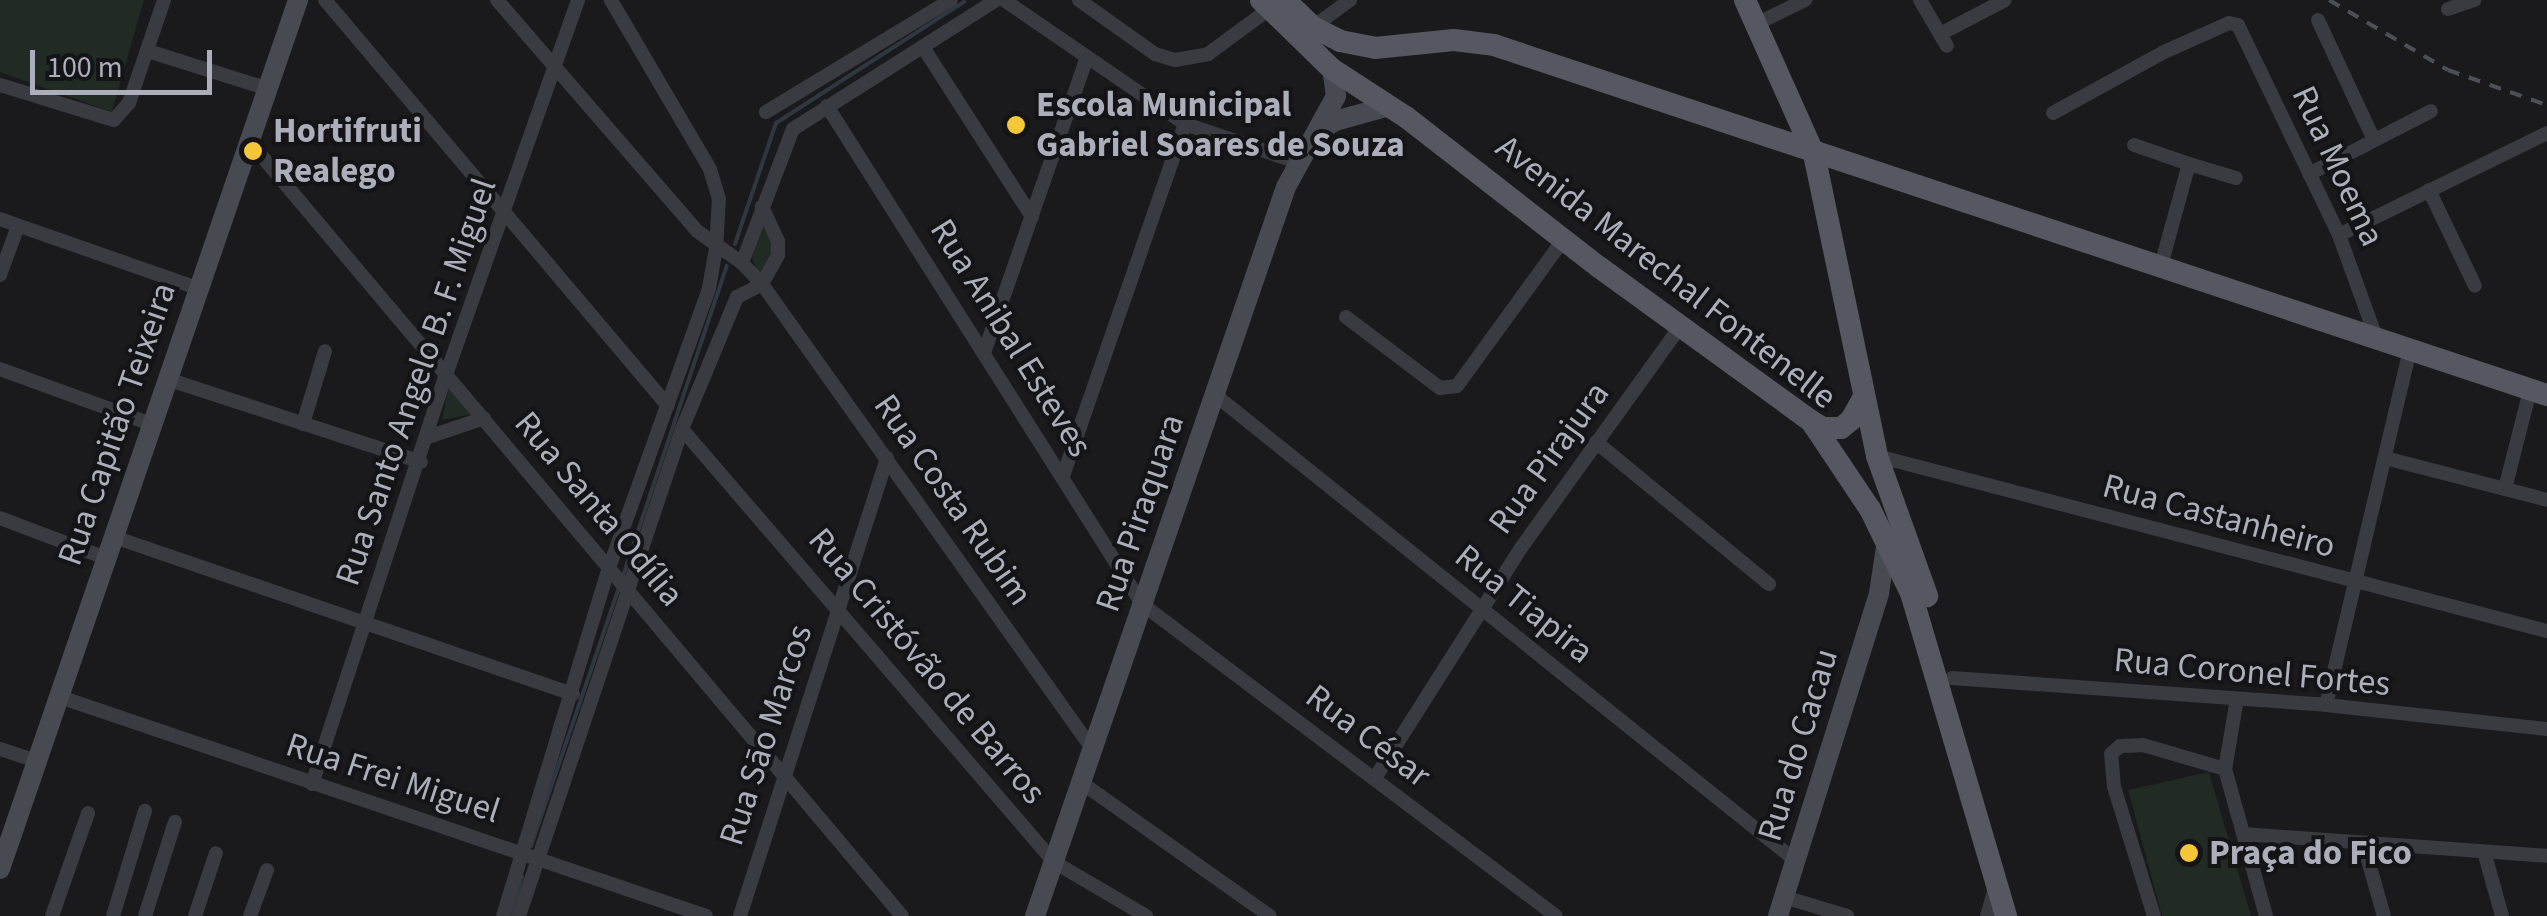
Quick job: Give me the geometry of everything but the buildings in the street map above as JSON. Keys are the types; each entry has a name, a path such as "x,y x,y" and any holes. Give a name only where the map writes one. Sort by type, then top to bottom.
{"main road":[{"name":"Avenida Marechal Fontenelle","path":"1744,0 1814,154 1876,456 1952,678 2020,916"},
{"name":"Avenida Marechal Fontenelle","path":"1271,3 1314,36 1328,66 1389,106 1563,240 1811,420 1845,467 1888,541 1911,593 2006,916"},
{"path":"1314,36 1375,48 1454,40 1494,45 2538,393"},
{"path":"1774,141 1792,132 1799,114"},
{"path":"1811,420 1823,428 1841,428 1851,420 1863,398"},
{"path":"1845,467 1858,452 1876,456"}],"street":[{"path":"0,85 114,120 129,103 164,0"},
{"name":"Rua Capitão Teixeira","path":"0,869 298,0"},
{"path":"325,0 668,406"},
{"name":"Rua Costa Rubim","path":"497,0 552,66 730,256 762,284 1093,750"},
{"name":"Rua Santo Angelo B. F. Miguel","path":"312,784 447,372 578,0"},
{"path":"520,916 530,854 573,694 682,429 723,293 730,256 710,169 611,0"},
{"path":"766,112 950,0"},
{"path":"730,256 762,207 793,129 996,0"},
{"path":"1004,0 1086,60 1185,124 1297,162"},
{"path":"1079,0 1155,54 1175,60 1208,54 1271,3"},
{"path":"1314,36 1350,0"},
{"path":"1756,24 1804,0"},
{"path":"1926,2 1943,40 2004,0"},
{"path":"2448,8 2474,0"},
{"path":"2318,20 2374,140"},
{"name":"Rua Moema","path":"2053,112 2164,52 2234,23 2339,235 2378,340"},
{"path":"923,48 1032,217"},
{"path":"148,51 266,88"},
{"path":"986,350 1086,60"},
{"name":"Rua Piraquara","path":"1035,916 1297,162 1336,96 1328,66"},
{"name":"Rua Anibal Esteves","path":"828,106 986,350 1142,604"},
{"path":"1316,134 1335,121 1389,106"},
{"path":"2309,174 2431,111"},
{"path":"1063,476 1185,124"},
{"path":"2339,235 2547,132"},
{"name":"Rua Santa Odília","path":"249,142 447,372 902,916"},
{"path":"2134,146 2236,178"},
{"path":"2160,269 2189,164"},
{"path":"2429,190 2475,286"},
{"path":"723,293 762,284 778,255 778,241 762,207"},
{"path":"0,219 197,288"},
{"path":"0,275 18,226"},
{"path":"1346,317 1440,388 1457,386 1563,240"},
{"path":"503,916 530,854 619,581 668,406 723,293"},
{"name":"Rua Pirajura","path":"1374,778 1482,607 1680,326"},
{"path":"303,424 325,350"},
{"path":"2326,705 2410,351"},
{"path":"0,369 151,424"},
{"path":"167,379 420,462"},
{"path":"2505,489 2538,393"},
{"name":"Rua Tiapira","path":"1214,394 1796,861"},
{"path":"428,437 484,418"},
{"name":"Rua Cristóvão de Barros","path":"682,429 1054,862 1146,916"},
{"path":"1596,442 1769,584"},
{"name":"Rua Castanheiro","path":"1876,456 2547,631"},
{"name":"Rua Sāo Marcos","path":"740,916 887,458"},
{"path":"2385,458 2547,500"},
{"path":"0,518 106,558"},
{"path":"114,537 573,694"},
{"name":"Rua do Cacau","path":"1781,906 1879,593 1888,541"},
{"path":"1879,593 1892,588 1911,593"},
{"name":"Rua César","path":"1142,604 1556,916"},
{"name":"Rua Coronel Fortes","path":"1952,678 2326,705 2547,729"},
{"name":"Rua Frei Miguel","path":"60,697 706,916"},
{"path":"2237,699 2226,769 2266,916"},
{"path":"2154,916 2114,787 2111,754 2120,746 2143,745 2226,769"},
{"path":"0,749 37,761"},
{"path":"1082,783 1270,916"},
{"path":"113,916 146,810"},
{"path":"52,916 88,813"},
{"path":"144,916 175,822"},
{"path":"2243,834 2485,855 2547,856"},
{"path":"2364,846 2384,916"},
{"path":"194,916 216,853"},
{"path":"2485,855 2502,916"},
{"path":"250,916 267,870"},
{"path":"1987,916 1996,882"},
{"path":"1781,906 1848,916"}],"shaded area":[{"path":"0,0 144,0 112,112 0,72"},
{"path":"761,222 770,232 774,253 761,277 752,259"},
{"path":"449,386 474,414 442,420"},
{"name":"Praça do Fico","path":"2209,772 2251,916 2162,916 2128,790"}],"waterway":[{"path":"735,244 776,123 964,2"},
{"path":"623,576 727,266"},
{"path":"531,846 620,585"},
{"path":"511,916 522,877"}],"railway":[{"path":"2329,0 2448,70 2547,105"}],"place":[{"name":"Escola Municipal Gabriel Soares de Souza","path":"1016,125"},
{"name":"Hortifruti Realego","path":"253,151"},
{"name":"Praça do Fico","path":"2189,853"}]}
